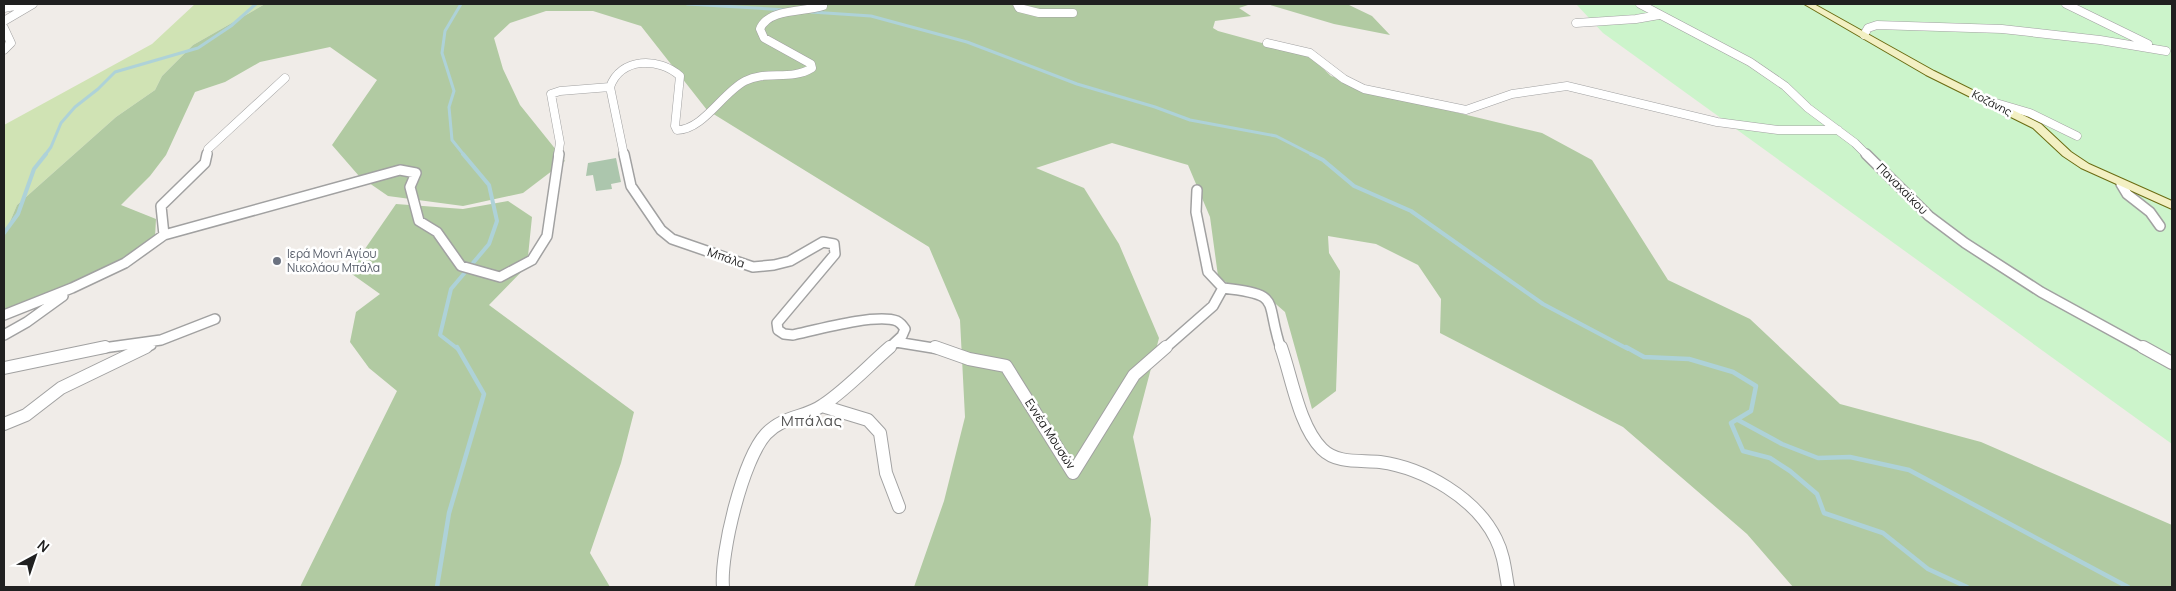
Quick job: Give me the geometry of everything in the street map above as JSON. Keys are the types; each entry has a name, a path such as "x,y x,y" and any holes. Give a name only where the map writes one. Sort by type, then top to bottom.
{"street":[{"path":"4,8 25,4"},
{"path":"4,21 33,4"},
{"path":"4,315 72,288 125,263 164,235 400,170 416,172 410,186 419,222 437,232 462,267 500,277 532,260 547,236 560,143 551,94 560,91 610,87 611,80 615,75 630,66 651,62 659,63 672,68 680,76 675,126 677,130 685,130 746,81 766,75 799,75 812,68 811,64 764,38 759,32 759,26 762,22 780,14 815,10 823,6 820,4"},
{"path":"1017,4 1019,8 1026,12 1049,15 1073,13"},
{"name":"Παναχαϊκου","path":"1640,4 1750,62 1784,86 1892,177 1930,216 1965,243 2041,292 2172,362"},
{"name":"Κοζάνης","path":"1808,4 1930,73 2042,130 2076,161 2121,184 2172,205"},
{"path":"2066,4 2137,40 2169,52"},
{"path":"1576,23 1636,19 1659,15"},
{"path":"1864,35 1868,28 1877,25 1978,28 2093,39 2169,52"},
{"path":"4,28 12,43 4,50"},
{"path":"1267,43 1310,53 1344,80 1364,90 1466,110 1512,94 1567,86 1725,123 1784,130 1838,130"},
{"path":"164,235 161,206 205,162 208,149 286,78"},
{"name":"Μπάλα","path":"610,87 631,186 661,230 672,240 753,267 772,266 798,258 822,242 828,241 834,244 835,254 777,323 778,330 784,334 793,334 879,320 894,320 902,324 905,329 902,336 896,342"},
{"path":"1983,99 2030,113 2078,136"},
{"path":"2121,184 2127,194 2150,212 2160,226"},
{"path":"1197,190 1196,212 1208,272 1222,288 1260,294 1267,299 1273,308 1274,328 1281,344 1305,422 1322,449 1332,457 1343,460 1383,463 1405,469 1457,494 1476,510 1491,530 1503,557 1508,587"},
{"path":"4,335 57,302 72,288"},
{"name":"Εννέα Μουσών","path":"896,342 934,347 969,358 1006,366 1074,473 1134,375 1213,306 1222,288"},
{"path":"4,424 26,415 61,388 161,340 215,319"},
{"path":"4,368 85,350 161,340"},
{"path":"723,587 722,577 729,524 754,451 766,434 785,419 822,406 896,342"},
{"path":"822,406 868,420 880,433 886,473 899,507"}],"green space":[{"path":"195,4 265,4 193,45 162,76 155,90 116,117 17,205 4,236 4,125 152,44"},
{"path":"265,4 1251,4 1239,8 1251,16 1215,21 1213,28 1310,56 1331,76 1362,86 1413,102 1542,133 1592,160 1668,280 1750,319 1840,404 1981,442 2172,525 2172,587 1793,587 1747,534 1623,427 1440,333 1441,299 1418,265 1376,244 1328,236 1329,253 1340,271 1336,391 1312,409 1285,312 1261,291 1232,287 1218,276 1210,217 1188,165 1112,143 1036,168 1084,188 1119,244 1159,338 1133,437 1151,519 1148,587 914,587 944,501 965,417 960,320 929,247 707,110 641,26 593,11 546,11 510,23 494,38 503,69 520,105 565,161 523,193 463,206 388,196 359,176 332,145 377,80 330,47 260,62 225,82 195,92 166,155 150,176 121,205 156,219 155,237 119,263 4,314 4,236 17,205 116,117 155,90 162,76 193,45"},
{"path":"1267,4 1347,4 1372,16 1390,35 1334,24"},
{"path":"1576,4 2172,4 2172,444 1603,33"},
{"path":"616,158 621,182 611,184 612,189 596,191 593,175 586,176 588,163"},
{"path":"508,201 532,217 527,266 489,305 634,412 621,463 590,553 610,587 300,587 397,391 369,368 350,342 356,312 380,294 349,272 396,204 463,209"}],"waterway":[{"path":"45,155 51,147 61,123 75,107 98,89 115,72 198,48 231,26 256,4"},
{"path":"461,4 445,31 442,53 454,91 449,107 452,140 464,155"},
{"path":"687,4 787,10"},
{"path":"811,12 871,16 967,42 1077,84 1155,107 1190,120 1276,136 1313,155"},
{"path":"4,233 18,214 34,169 46,154"},
{"path":"458,349 440,335 451,289 489,244 497,221 489,185 463,154"},
{"path":"1313,155 1323,160 1354,186 1411,211 1543,304 1628,349"},
{"path":"437,587 449,513 484,394 457,347"},
{"path":"1626,347 1644,357 1689,359 1733,372 1756,386 1751,411 1731,423 1743,451 1770,458 1790,471 1817,494 1824,513 1883,533 1928,569 1967,587"},
{"path":"1738,420 1782,444 1818,458 1850,457 1909,470 2128,587"}],"place":[{"name":"Ιερά Μονή Αγίου Νικολάου Μπάλα","path":"277,261"}],"district":[{"name":"Μπάλας","path":"812,421"}]}
